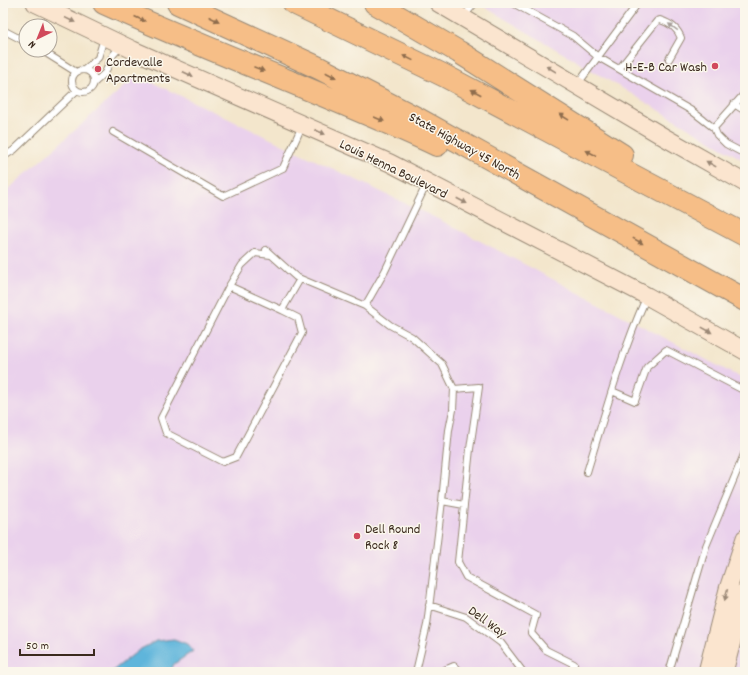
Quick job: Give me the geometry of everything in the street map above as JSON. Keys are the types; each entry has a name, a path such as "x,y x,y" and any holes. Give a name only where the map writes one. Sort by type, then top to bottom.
{"highway":[{"path":"104,3 160,28 416,127"},
{"name":"State Highway 45 North","path":"178,3 319,68 416,127 609,224 745,300"},
{"path":"294,3 443,75 741,232"},
{"path":"374,3 459,52 741,232"}],"main road":[{"name":"Louis Henna Boulevard","path":"35,3 122,44 390,163 647,296 745,351"},
{"path":"438,3 664,137 745,183"},
{"path":"744,541 739,562 741,571 745,578"},
{"path":"707,672 728,589 744,541"},
{"path":"724,672 745,591"}],"lane":[{"path":"463,17 475,3"},
{"path":"513,3 573,36 598,57 692,111 714,128 717,135 726,144 745,154"},
{"path":"577,85 638,3"},
{"path":"620,69 657,21 660,20 672,26 679,32 681,38 669,59"},
{"path":"3,30 18,38"},
{"path":"105,36 98,58 84,70 76,72 71,79 73,88 76,91 85,93 89,91 94,83 105,73 113,55 122,44"},
{"path":"54,58 76,72"},
{"path":"84,70 92,74 94,83"},
{"path":"3,157 14,150 76,91"},
{"path":"714,128 745,93"},
{"path":"734,104 745,111"},
{"path":"113,132 223,196 283,168 302,124"},
{"path":"365,306 385,272 427,183"},
{"path":"229,286 298,318 302,333 236,457 223,462 166,433 161,418 229,286 242,265 255,253 268,252 300,278 365,306 390,325 412,337 429,350 442,364 454,388 429,605 420,661 416,672"},
{"path":"282,310 300,278"},
{"path":"587,472 612,391 636,321 647,296"},
{"path":"612,391 635,401 647,367 666,350 745,391"},
{"path":"454,388 479,387 458,562 466,577 536,615 531,633 546,650 574,664 571,672"},
{"path":"669,672 706,546 745,452"},
{"path":"442,501 464,505"},
{"name":"Dell Way","path":"429,605 466,617 501,643 522,672"},
{"path":"440,672 454,666 459,672"}],"shaded area":[{"path":"478,3 745,3 745,161 701,135"},
{"path":"137,75 440,220 745,380 745,672 3,672 3,194"}],"water":[{"path":"174,639 187,644 193,651 174,664 170,672 111,672 139,650 156,641"}],"place":[{"name":"H-E-B Car Wash","path":"715,66"},
{"name":"Cordevalle Apartments","path":"98,69"},
{"name":"Dell Round Rock 8","path":"357,536"}]}
